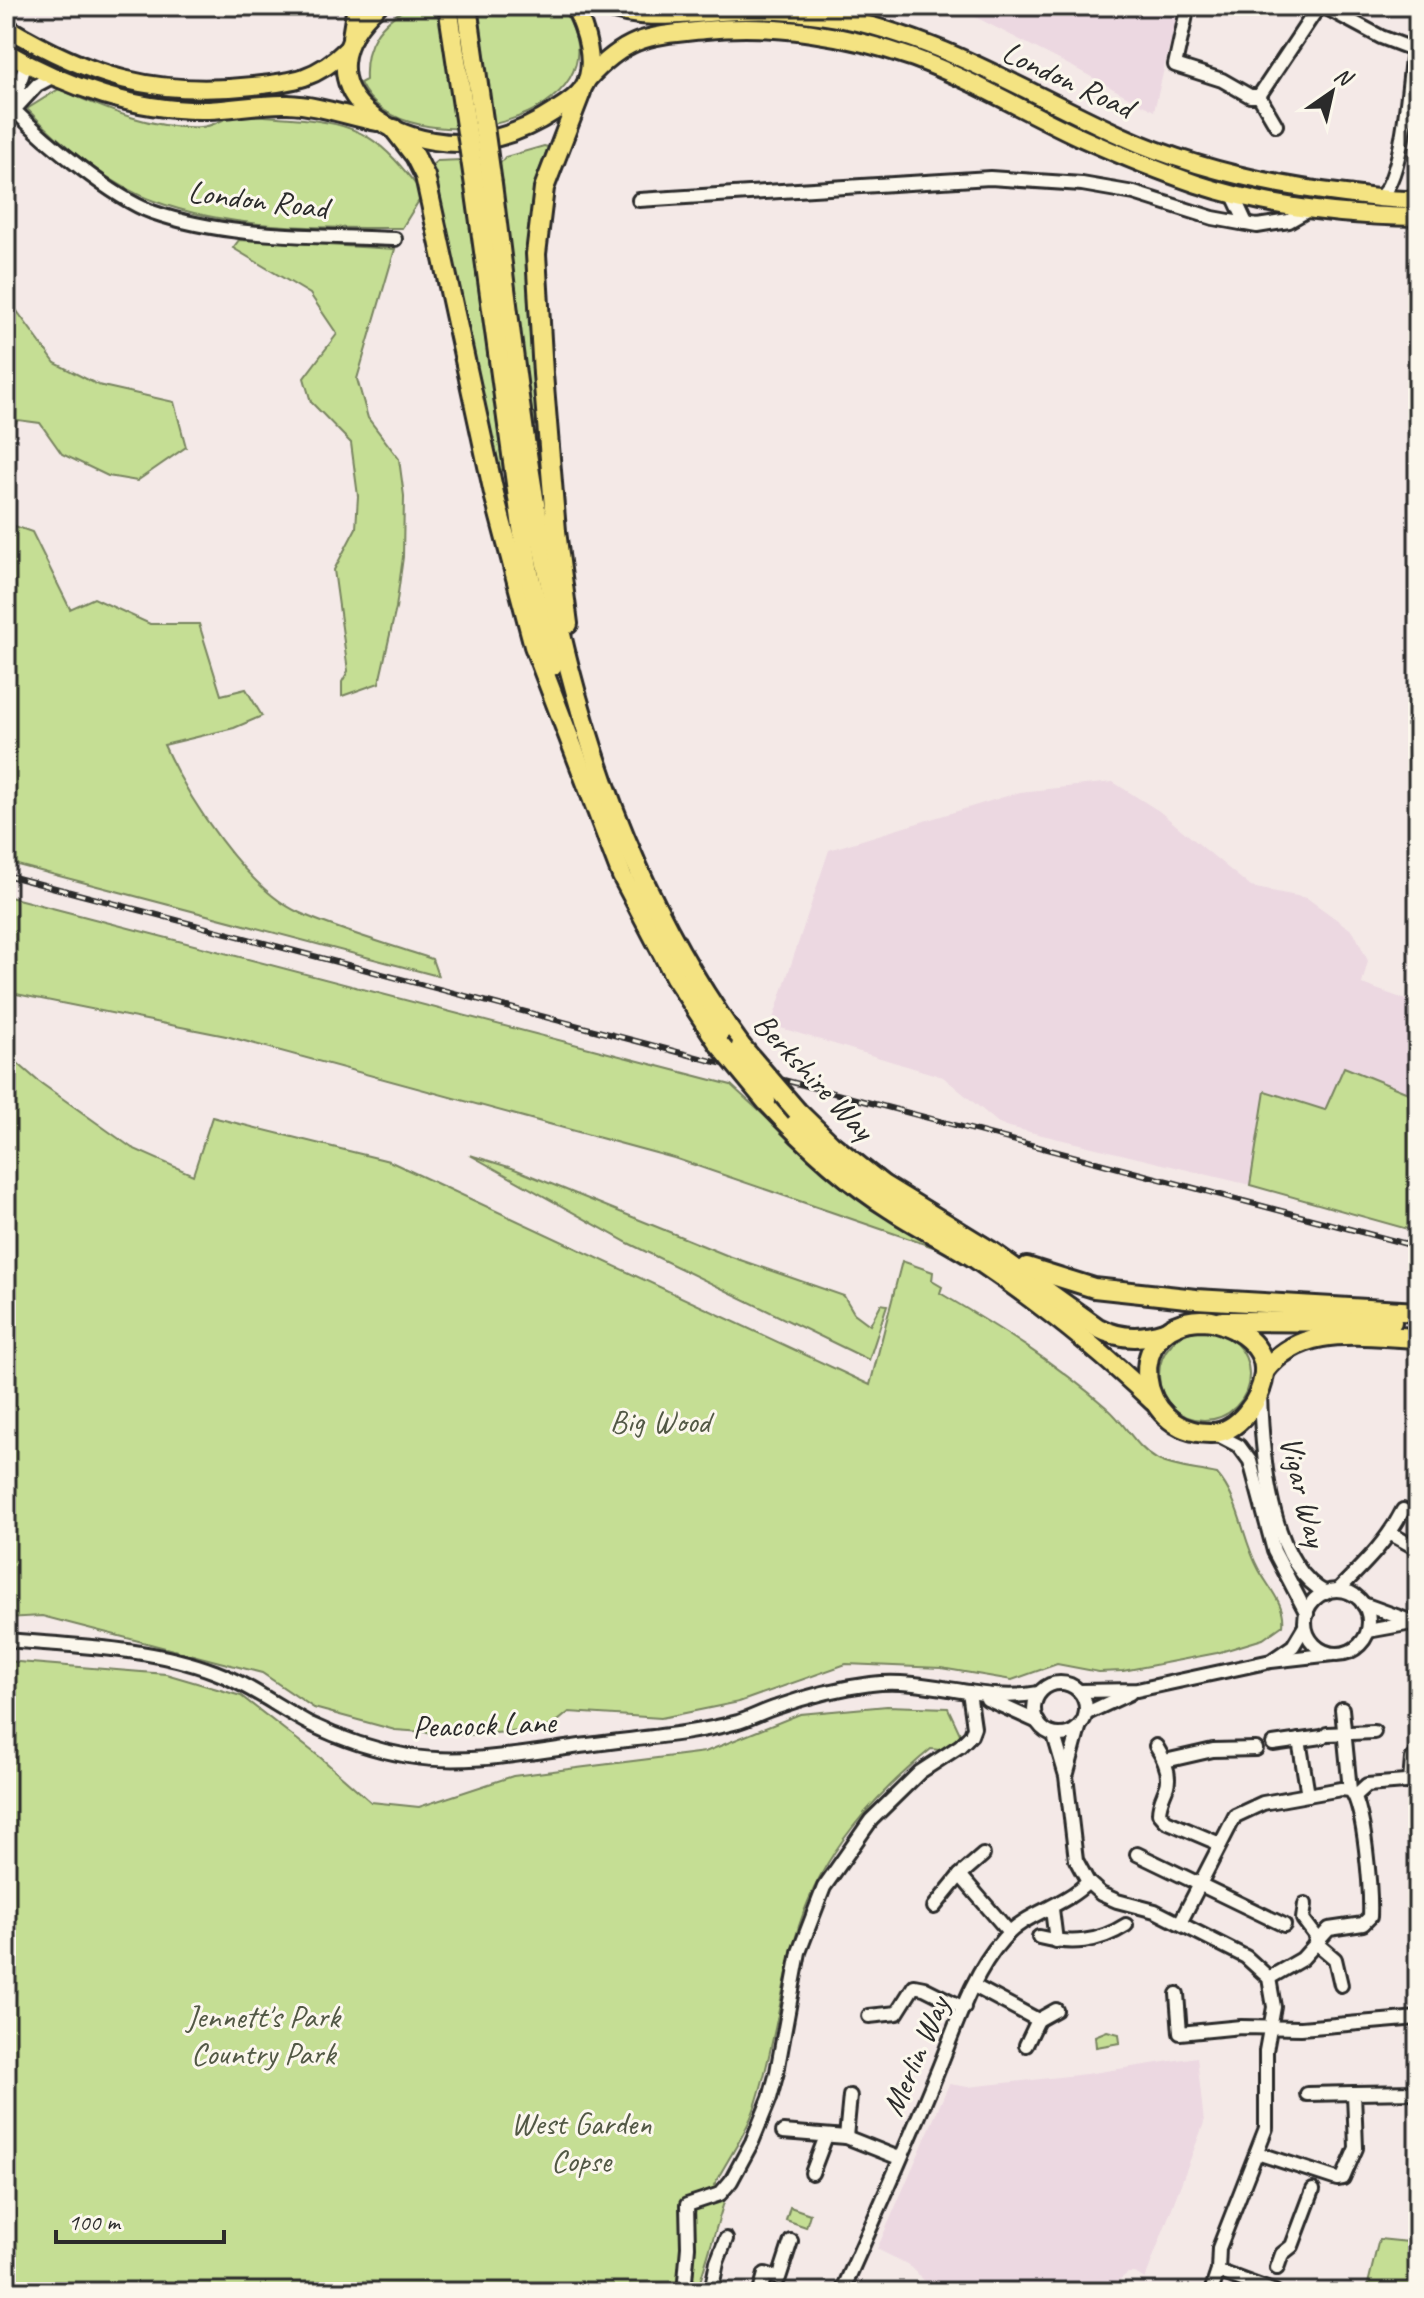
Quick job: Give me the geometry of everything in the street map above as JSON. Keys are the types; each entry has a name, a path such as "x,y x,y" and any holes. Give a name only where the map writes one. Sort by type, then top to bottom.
{"highway":[{"path":"350,43 357,6"},
{"path":"448,6 483,185 540,539 578,704"},
{"path":"467,6 513,473 529,573 577,757"},
{"path":"578,704 556,531 536,254 544,188 584,86"},
{"path":"386,126 415,156 425,176 511,567 534,646 577,757"},
{"name":"Berkshire Way","path":"578,704 608,799 646,888 687,967 741,1046 797,1111 831,1144 883,1185 992,1252 1106,1332 1133,1337 1164,1332"},
{"name":"Berkshire Way","path":"577,757 609,845 675,977 719,1044 766,1101 851,1181 889,1209 1008,1281 1116,1366 1153,1401"},
{"path":"992,1252 1047,1275 1094,1288 1237,1302 1418,1312"},
{"path":"1418,1323 1347,1320 1185,1322 1164,1332 1153,1345 1147,1363 1147,1378 1153,1401 1164,1416 1179,1427 1214,1433 1229,1429 1240,1421 1262,1380 1282,1352 1309,1339 1340,1336 1418,1338"},
{"path":"1215,1321 1236,1331 1254,1346 1262,1380"}],"main road":[{"path":"6,27 77,65 113,78 157,87 233,89 299,80 322,71 350,43 378,6"},
{"path":"574,6 587,39 589,65 584,86"},
{"name":"London Road","path":"602,6 637,16 661,17 777,11 838,18 883,28 965,61 1149,147 1246,177 1378,198 1418,200"},
{"name":"London Road","path":"386,126 433,141 477,141 531,125 556,110 619,50 653,36 730,28 818,34 880,47 916,59 1085,140 1236,200 1371,216 1418,217"},
{"path":"350,43 344,63 347,83 364,109 386,126"},
{"path":"26,63 35,44"},
{"path":"6,52 52,77 107,96 171,108 209,110 287,104 319,108 386,126"}],"street":[{"path":"1188,6 1175,65 1222,80 1250,96 1259,96"},
{"path":"1259,96 1321,6 1381,37 1415,50"},
{"path":"1378,198 1388,189 1397,167 1418,34"},
{"path":"20,102 19,85 26,63"},
{"path":"20,102 37,85 52,77"},
{"path":"1259,96 1276,125"},
{"name":"London Road","path":"20,102 14,110 38,134 118,193 149,211 188,222 253,233 395,239"},
{"name":"London Road","path":"639,200 990,178 1082,184 1134,193 1192,212 1268,226 1289,221 1310,209"},
{"path":"1232,221 1236,200"},
{"path":"1236,200 1246,223"},
{"name":"Vigar Way","path":"1262,1380 1265,1459 1283,1540 1299,1571 1312,1585 1332,1591"},
{"name":"Vigar Way","path":"1214,1433 1239,1446 1250,1461 1274,1551 1306,1620"},
{"path":"1271,1661 1293,1646 1316,1600 1361,1570 1391,1534 1403,1510"},
{"path":"1391,1534 1418,1549"},
{"path":"1211,2292 1218,2271 1219,2248 1237,2197 1262,2142 1267,2117 1265,2071 1274,2007 1269,1978 1246,1957 1155,1911 1101,1894 1088,1882 1076,1860 1072,1843 1066,1776 1054,1735 1038,1722 1034,1708 1039,1693 1058,1683 1066,1683 1080,1691 1137,1690 1271,1661 1346,1653 1355,1649 1368,1631 1369,1616 1358,1582 1361,1570"},
{"path":"1332,1591 1351,1593 1362,1602 1415,1623"},
{"path":"1306,1620 1309,1638 1316,1647 1333,1654"},
{"path":"1368,1631 1415,1623"},
{"name":"Peacock Lane","path":"6,1640 142,1654 213,1671 335,1736 372,1748 435,1759 482,1757 699,1731 741,1721 824,1691 876,1683 917,1684 1020,1697 1039,1693"},
{"path":"1087,1713 1137,1690"},
{"path":"1066,1776 1079,1728 1087,1713 1087,1705 1080,1691"},
{"path":"684,2292 688,2247 687,2205 720,2194 731,2181 752,2142 777,2072 807,1927 831,1874 871,1820 920,1772 960,1746 971,1735 974,1727 973,1693"},
{"name":"Peacock Lane","path":"973,1693 1038,1722"},
{"path":"1269,1978 1297,1963 1316,1940 1335,1926 1363,1924 1370,1917 1363,1830 1353,1792 1342,1709"},
{"path":"1054,1735 1067,1735 1079,1728"},
{"path":"1273,1744 1374,1732"},
{"path":"1299,1740 1308,1795"},
{"path":"1156,1746 1165,1761 1169,1781 1159,1813 1166,1821 1220,1844"},
{"path":"1165,1761 1213,1750 1256,1749"},
{"path":"1180,1923 1235,1816 1263,1803 1341,1789 1353,1792 1367,1785 1414,1781 1412,1759 1418,1751"},
{"path":"1137,1854 1284,1925"},
{"path":"934,1907 960,1875 983,1855"},
{"path":"960,1875 1009,1932"},
{"name":"Merlin Way","path":"842,2292 964,2008 996,1948 1009,1932 1029,1918 1071,1898 1088,1882"},
{"path":"1305,1904 1303,1919 1316,1940 1335,1959 1341,1985"},
{"path":"1052,1909 1056,1941"},
{"path":"1039,1937 1087,1942 1126,1925"},
{"path":"869,2016 897,2013 914,1986 964,2008"},
{"path":"974,1986 1038,2020"},
{"path":"1177,1994 1180,2033 1301,2028 1418,2018"},
{"path":"1026,2045 1038,2020 1056,2010"},
{"path":"1307,2094 1418,2092"},
{"path":"1257,2153 1316,2181 1346,2175 1356,2148 1354,2093"},
{"path":"846,2137 850,2096"},
{"path":"783,2132 846,2137 899,2158"},
{"path":"812,2173 826,2136"},
{"path":"1277,2268 1282,2254 1292,2246 1316,2181"},
{"path":"711,2292 726,2239"},
{"path":"760,2292 765,2274 779,2278 791,2241"},
{"path":"1218,2271 1275,2292"}],"shaded area":[{"path":"954,6 1179,6 1154,111 1073,67"},
{"path":"1113,782 1159,811 1251,887 1307,898 1354,932 1368,961 1362,984 1418,1004 1418,1097 1344,1067 1325,1110 1265,1091 1250,1185 1001,1125 943,1077 771,1025 829,850 1020,792"},
{"path":"1197,2057 1204,2123 1145,2279 1128,2273 1104,2292 936,2292 907,2264 877,2249 949,2084 968,2087 1086,2074"}],"green space":[{"path":"411,6 560,6 577,45 570,78 544,104 507,121 464,128 421,125 384,110 360,83 366,80 368,56 376,36 390,19"},
{"path":"59,89 128,116 164,125 205,127 232,117 250,115 335,124 368,137 381,147 423,194 402,228 276,225 184,210 154,201 120,185 70,149 27,109"},
{"path":"548,147 537,177 528,230 538,428 534,423 528,387 499,165 505,157"},
{"path":"461,160 501,471 494,468 431,166 437,161"},
{"path":"239,240 395,249 357,379 368,418 399,459 404,496 403,557 396,608 379,683 342,696 342,682 348,671 334,570 356,528 358,496 351,443 311,402 304,378 337,334 310,294 233,248"},
{"path":"6,296 55,363 98,385 174,402 186,447 137,481 108,476 62,454 40,423 18,420 6,436"},
{"path":"6,523 32,532 70,609 94,598 150,624 199,624 221,695 246,689 262,716 234,728 164,745 203,815 240,863 280,901 332,926 432,959 438,976 6,862"},
{"path":"6,896 731,1085 847,1192 945,1251 674,1158 226,1036 6,992"},
{"name":"Big Wood","path":"6,1053 38,1081 132,1148 193,1175 212,1117 389,1161 870,1385 902,1261 933,1272 932,1281 942,1287 940,1293 1005,1332 1068,1376 1114,1414 1150,1455 1172,1465 1217,1474 1231,1495 1258,1568 1279,1602 1283,1625 1263,1639 1217,1653 1123,1671 1099,1672 1057,1664 1012,1680 941,1668 846,1664 739,1702 661,1718 569,1712 553,1725 538,1730 466,1735 395,1730 314,1708 262,1673 42,1616 6,1618"},
{"path":"1344,1067 1418,1097 1418,1232 1250,1185 1265,1091 1325,1110"},
{"path":"470,1155 512,1168 726,1255 844,1296 854,1313 870,1325 881,1304 887,1305 869,1360 628,1243"},
{"path":"1204,1330 1221,1333 1236,1343 1246,1358 1249,1375 1246,1392 1236,1407 1221,1417 1204,1420 1187,1417 1172,1407 1162,1392 1159,1375 1162,1358 1172,1343 1187,1333"},
{"name":"Jennett's Park Country Park","path":"6,1661 166,1674 241,1696 321,1758 371,1802 419,1807 513,1776 705,1752 800,1714 887,1706 948,1708 962,1738 940,1750 931,1749 870,1806 836,1850 809,1899 793,1948 756,2104 714,2185 727,2192 697,2292 6,2292"},
{"path":"1418,1963 1418,1999 1413,2000 1409,1967"},
{"path":"1107,2031 1119,2034 1120,2043 1096,2047 1095,2036"},
{"path":"790,2207 810,2214 806,2227 786,2220"},
{"path":"1379,2239 1418,2243 1418,2292 1366,2292"}],"railway":[{"path":"6,875 1418,1247"}],"park label":[{"name":"West Garden Copse","path":"581,2142"}]}
